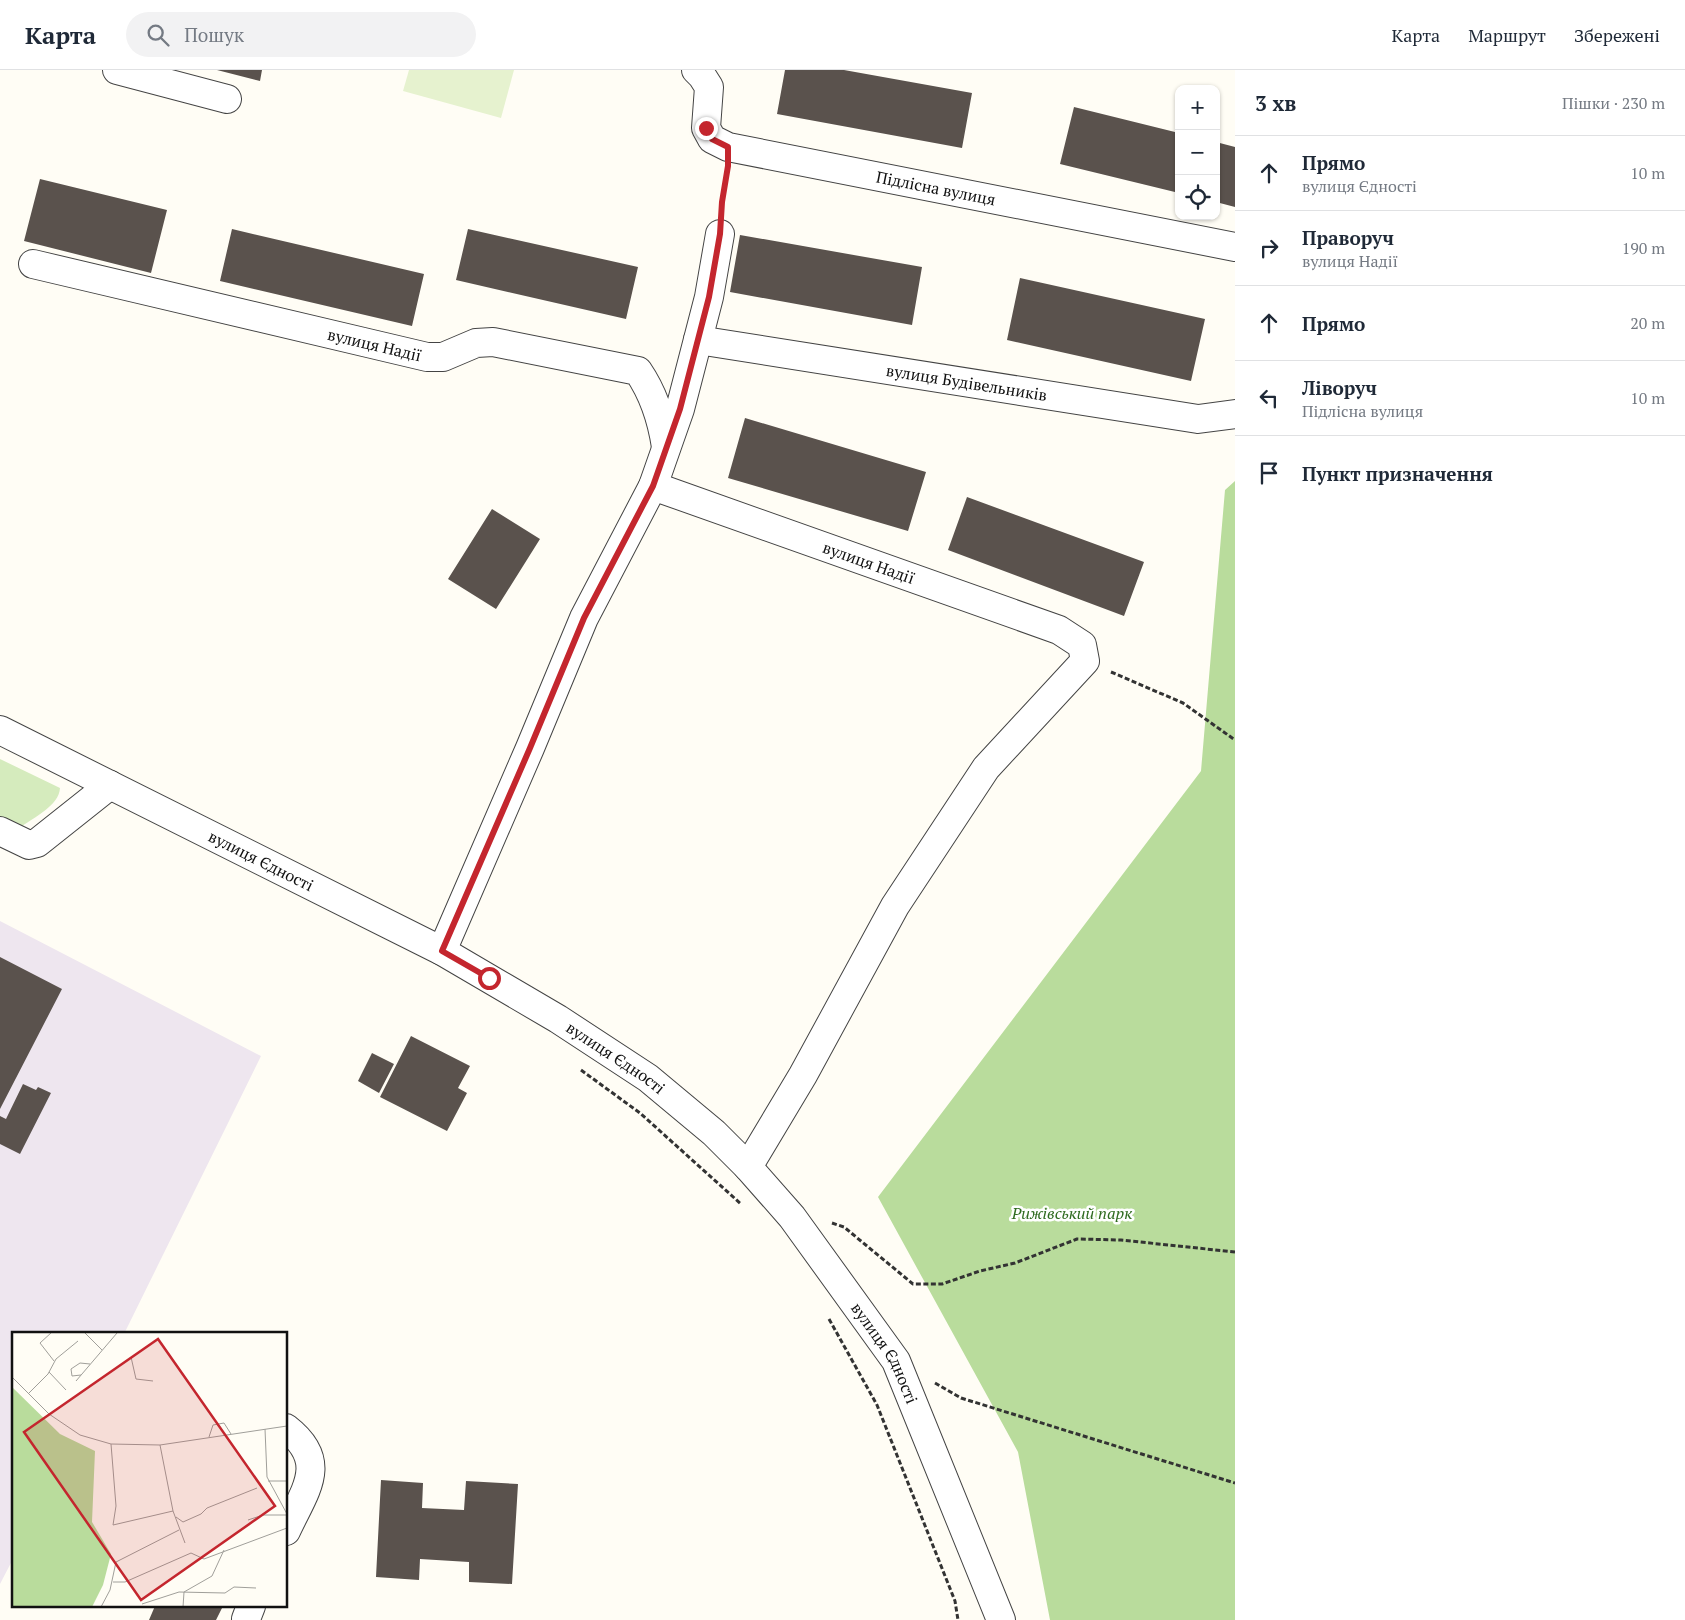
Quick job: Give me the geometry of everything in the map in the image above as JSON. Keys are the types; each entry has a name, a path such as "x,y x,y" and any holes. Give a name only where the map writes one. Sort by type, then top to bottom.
{"street":[{"path":"118,70 227,99"},
{"name":"Підлісна вулиця","path":"696,70 709,87 706,128 712,139 728,147 1235,246"},
{"name":"вулиця Надії","path":"442,951 584,618 653,486 680,409 709,297 720,234"},
{"name":"вулиця Надії","path":"33,264 426,357 443,357 476,344 493,342 638,371 645,381 658,412 666,447"},
{"name":"вулиця Будівельників","path":"698,340 1198,419 1235,414"},
{"name":"вулиця Надії","path":"653,486 1059,630 1083,653"},
{"path":"748,1167 804,1075 895,906 986,768 1083,653"},
{"name":"вулиця Єдності","path":"0,730 442,951 558,1019 648,1078 714,1133 748,1167 792,1217 896,1361 1000,1620"},
{"path":"0,831 29,845 37,843 110,785"},
{"path":"288,1430 306,1449 312,1465 309,1482 288,1527"}],"path":[{"path":"720,234 722,202 728,166 728,147"},
{"path":"1083,653 1183,704 1235,740"},
{"path":"577,1067 640,1113 746,1210"},
{"path":"827,1221 844,1227 913,1284 942,1284 980,1271 1014,1263 1077,1239 1121,1240 1235,1252"},
{"path":"829,1319 877,1405 955,1601 958,1620"},
{"path":"896,1361 961,1398 1235,1483"}],"shaded area":[{"path":"0,921 261,1056 125,1332 12,1332 12,1561 0,1584"}],"green space":[{"path":"409,70 514,70 501,118 403,91"},
{"name":"Рижівський парк","path":"1235,481 1235,1620 1050,1620 1018,1452 878,1197 1201,771 1225,490"},
{"path":"0,759 60,788 59,794 51,806 21,827 0,818"}],"building":[{"path":"217,70 262,70 260,81"},
{"path":"785,70 844,70 972,93 962,148 777,114"},
{"path":"1074,107 1175,132 1175,192 1060,164"},
{"path":"1220,143 1235,147 1235,207 1220,203"},
{"path":"40,179 167,210 151,273 24,241"},
{"path":"232,229 424,274 412,326 220,281"},
{"path":"468,229 638,267 626,319 456,280"},
{"path":"740,235 922,267 912,325 730,292"},
{"path":"1020,278 1205,319 1191,381 1007,340"},
{"path":"745,418 926,472 908,531 728,478"},
{"path":"967,497 1144,562 1124,616 948,550"},
{"path":"492,509 540,539 496,609 448,579"},
{"path":"0,957 62,989 0,1109"},
{"path":"411,1036 470,1066 458,1088 467,1093 447,1131 380,1097"},
{"path":"372,1053 394,1064 379,1093 358,1081"},
{"path":"23,1084 36,1090 38,1087 51,1093 20,1154 0,1144 0,1116 6,1119"},
{"path":"381,1480 423,1483 422,1508 464,1510 466,1481 518,1484 512,1584 469,1582 469,1562 420,1559 419,1580 376,1577"},
{"path":"154,1608 222,1608 216,1620 149,1620"}],"route":[{"path":"489,978 442,951 584,618 653,486 680,409 709,297 720,234 722,202 728,166 728,147 712,139 706,128"}]}
